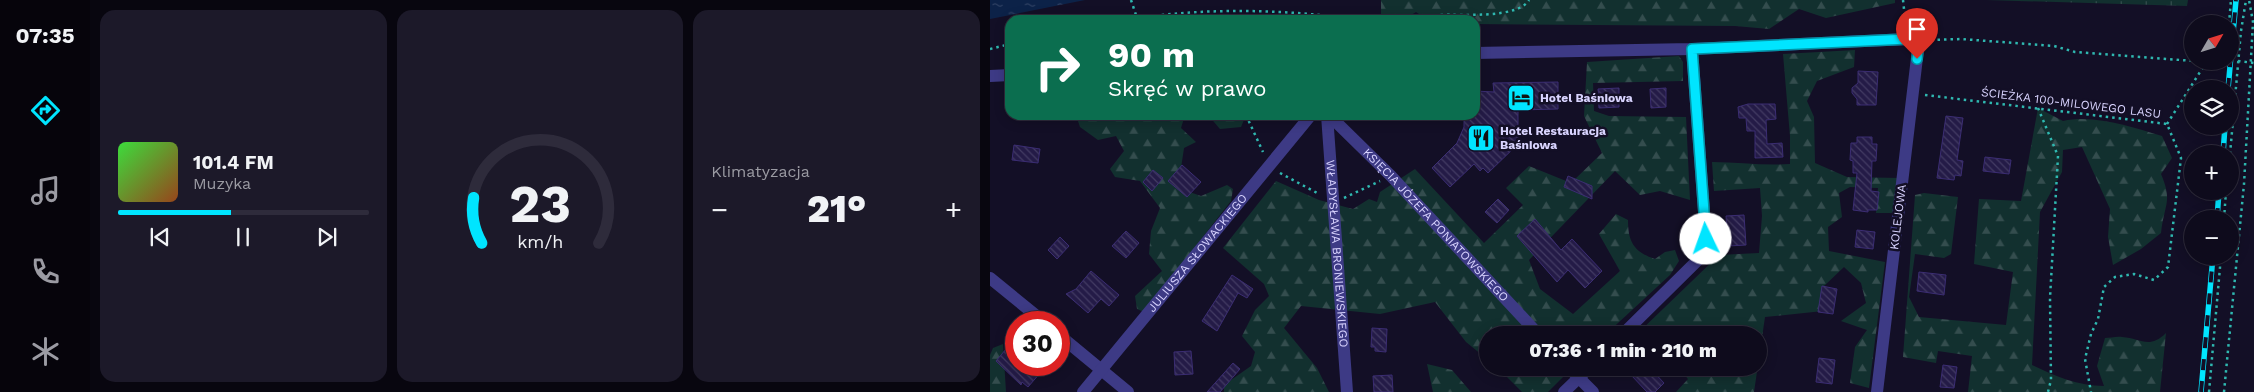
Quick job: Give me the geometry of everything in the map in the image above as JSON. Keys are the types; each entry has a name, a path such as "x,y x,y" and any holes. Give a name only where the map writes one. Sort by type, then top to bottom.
{"street":[{"path":"1480,53 1692,49 1913,40"},
{"name":"KOLEJOWA","path":"1877,392 1913,94 1913,40"},
{"path":"1631,326 1700,258 1706,239 1692,49"},
{"path":"990,76 1005,74"},
{"name":"JULIUSZA SŁOWACKIEGO","path":"1083,392 1307,120"},
{"name":"WŁADYSŁAWA BRONIEWSKIEGO","path":"1327,120 1335,203 1347,392"},
{"name":"KSIĘCIA JÓZEFA PONIATOWSKIEGO","path":"1335,120 1391,176 1531,326"},
{"path":"990,278 1030,311"},
{"path":"1070,344 1128,392"},
{"path":"1564,392 1579,378 1592,392"}],"path":[{"path":"1131,0 1136,15"},
{"path":"1440,15 1506,14 1526,5 1529,0"},
{"path":"1903,0 1913,40 1961,39 2054,46 2075,52 2184,60"},
{"path":"2230,15 2231,0"},
{"path":"2239,54 2247,0"},
{"path":"2224,392 2244,184 2252,63 2253,22 2247,0"},
{"path":"1160,15 1250,10 1318,15"},
{"path":"990,49 1005,45"},
{"path":"2239,61 2252,63"},
{"path":"2167,124 2201,70"},
{"path":"2231,145 2237,70"},
{"name":"ŚCIEŻKA 100-MILOWEGO LASU","path":"1913,94 2167,124 2181,158 2168,267 2154,280 2134,274 2115,277 2104,287 2098,320 2090,334 2084,359 2091,392"},
{"path":"2038,108 2058,156 2050,298 2051,380 2048,392"},
{"path":"1248,120 1270,167 1335,203 1391,176"},
{"path":"2209,392 2220,265"}],"green space":[{"path":"1381,0 1895,0 1895,3 1826,18 1799,9 1769,29 1735,26 1480,24 1480,15 1420,15 1416,12 1411,15 1381,15"},
{"path":"1987,0 2188,0 2187,6"},
{"path":"1855,50 1854,67 1817,81 1807,101 1814,117 1815,163 1847,177 1899,178 1893,213 1876,213 1878,188 1850,187 1839,193 1842,217 1828,227 1829,251 1885,262 1869,388 1850,383 1855,347 1867,330 1841,321 1866,303 1861,283 1844,267 1823,287 1823,311 1765,317 1764,326 1645,326 1719,255 1759,253 1762,216 1760,188 1714,191 1712,162 1790,164 1790,136 1783,54"},
{"path":"1679,56 1683,62 1683,81 1593,83 1594,111 1609,116 1686,117 1690,200 1660,191 1640,195 1615,171 1529,260 1540,289 1573,314 1620,271 1599,234 1616,214 1628,220 1631,240 1642,253 1655,259 1665,252 1675,250 1679,261 1670,275 1615,326 1479,326 1479,353 1466,342 1435,302 1380,314 1301,306 1284,328 1317,368 1329,392 1224,392 1224,385 1251,366 1255,352 1242,336 1255,310 1269,296 1264,284 1223,248 1276,181 1319,200 1353,209 1369,199 1377,202 1380,192 1415,169 1484,243 1523,205 1506,188 1529,166 1571,183 1602,153 1584,116 1587,62"},
{"path":"2038,108 2063,121 2075,119 2100,120 2126,125 2162,136 2172,158 2161,174 2165,183 2167,203 2161,233 2141,249 2113,265 2108,237 2110,209 2082,147 2063,150 2062,172 2040,212 2032,365 2076,382 2104,386 2097,366 2105,338 2120,337 2149,342 2160,338 2166,333 2160,392 1968,392 1972,356 1938,351 1936,363 1903,357 1915,195 1924,193 1958,197 1951,254 1944,258 1915,254 1909,297 1919,317 2006,325 2013,272 1974,264 1979,199 2021,201"},
{"path":"1078,120 1183,120 1181,128 1196,142 1184,148 1178,188 1201,196 1227,185 1233,189 1231,201 1144,312 1137,309 1135,296 1162,271 1149,254 1151,231 1160,208 1140,181 1115,177 1110,169 1124,151 1116,136 1098,140 1080,127"},
{"path":"1212,120 1244,120 1241,127 1220,129"},
{"path":"1003,344 1006,392 990,392 990,355 993,348"},
{"path":"1427,364 1452,370 1471,392 1433,392"},
{"path":"1506,376 1564,376 1548,392 1522,392"},
{"path":"1686,376 1757,376 1754,392 1676,392 1688,379"}],"water":[{"path":"990,0 1085,0 1005,15 990,19"}],"building":[{"path":"1858,71 1878,72 1876,105 1857,105 1857,99 1852,93 1852,88 1858,83"},
{"path":"1558,82 1558,109 1518,110 1518,144 1488,173 1483,168 1480,171 1474,164 1450,187 1432,168 1457,143 1464,127 1464,120 1480,120 1480,91 1494,92 1493,83"},
{"path":"1619,88 1619,107 1599,108 1598,89"},
{"path":"1666,88 1666,107 1651,108 1650,89"},
{"path":"1748,104 1775,104 1776,119 1766,120 1767,144 1782,143 1783,157 1755,158 1755,131 1747,131 1746,118 1739,118 1738,107"},
{"path":"1946,116 1963,118 1957,160 1963,161 1961,176 1955,175 1954,180 1937,178"},
{"path":"1857,137 1872,137 1872,144 1877,144 1876,161 1872,161 1871,191 1879,192 1877,210 1868,210 1868,212 1853,210 1857,173 1853,173 1853,161 1850,160 1851,143 1857,143"},
{"path":"1014,145 1040,149 1038,163 1012,160"},
{"path":"1985,157 2011,160 2009,174 1983,171"},
{"path":"1182,165 1201,182 1187,197 1168,181"},
{"path":"1153,170 1163,178 1152,191 1143,182"},
{"path":"1568,176 1592,186 1592,199 1564,187"},
{"path":"1498,199 1509,210 1497,223 1485,212"},
{"path":"1744,215 1746,245 1728,246 1726,216"},
{"path":"1535,219 1561,250 1572,239 1602,271 1585,288 1568,270 1557,282 1517,236"},
{"path":"1857,230 1875,232 1873,249 1855,247"},
{"path":"1126,231 1139,243 1126,258 1112,246"},
{"path":"1060,237 1069,246 1057,259 1048,250"},
{"path":"1091,271 1119,295 1109,306 1101,299 1088,313 1066,294 1076,289"},
{"path":"1919,272 1946,275 1944,295 1917,291"},
{"path":"1232,275 1253,289 1247,298 1238,293 1217,331 1202,321"},
{"path":"1822,286 1837,289 1833,314 1818,312"},
{"path":"1372,328 1387,329 1386,352 1375,351 1375,347 1371,347"},
{"path":"1005,350 1005,370 996,361"},
{"path":"1191,351 1193,374 1175,375 1174,352"},
{"path":"1819,358 1835,360 1832,384 1816,382"},
{"path":"1233,363 1240,369 1220,392 1207,392"},
{"path":"1943,365 1957,367 1954,388 1940,387"},
{"path":"1392,375 1393,392 1374,392 1373,376"},
{"path":"1012,376 1038,376 1028,387 1022,382 1021,385"},
{"path":"1632,376 1657,376 1664,383 1655,392 1647,392"}],"railway":[{"path":"2229,80 2236,0"},
{"path":"2224,135 2224,145"},
{"path":"2218,200 2218,210"},
{"path":"2201,392 2212,265"}],"place":[{"name":"Hotel Baśniowa","path":"1521,98"},
{"name":"Hotel Restauracja Baśniowa","path":"1481,138"}],"route":[{"path":"1706,239 1692,49 1908,39 1919,41 1917,59"}]}
